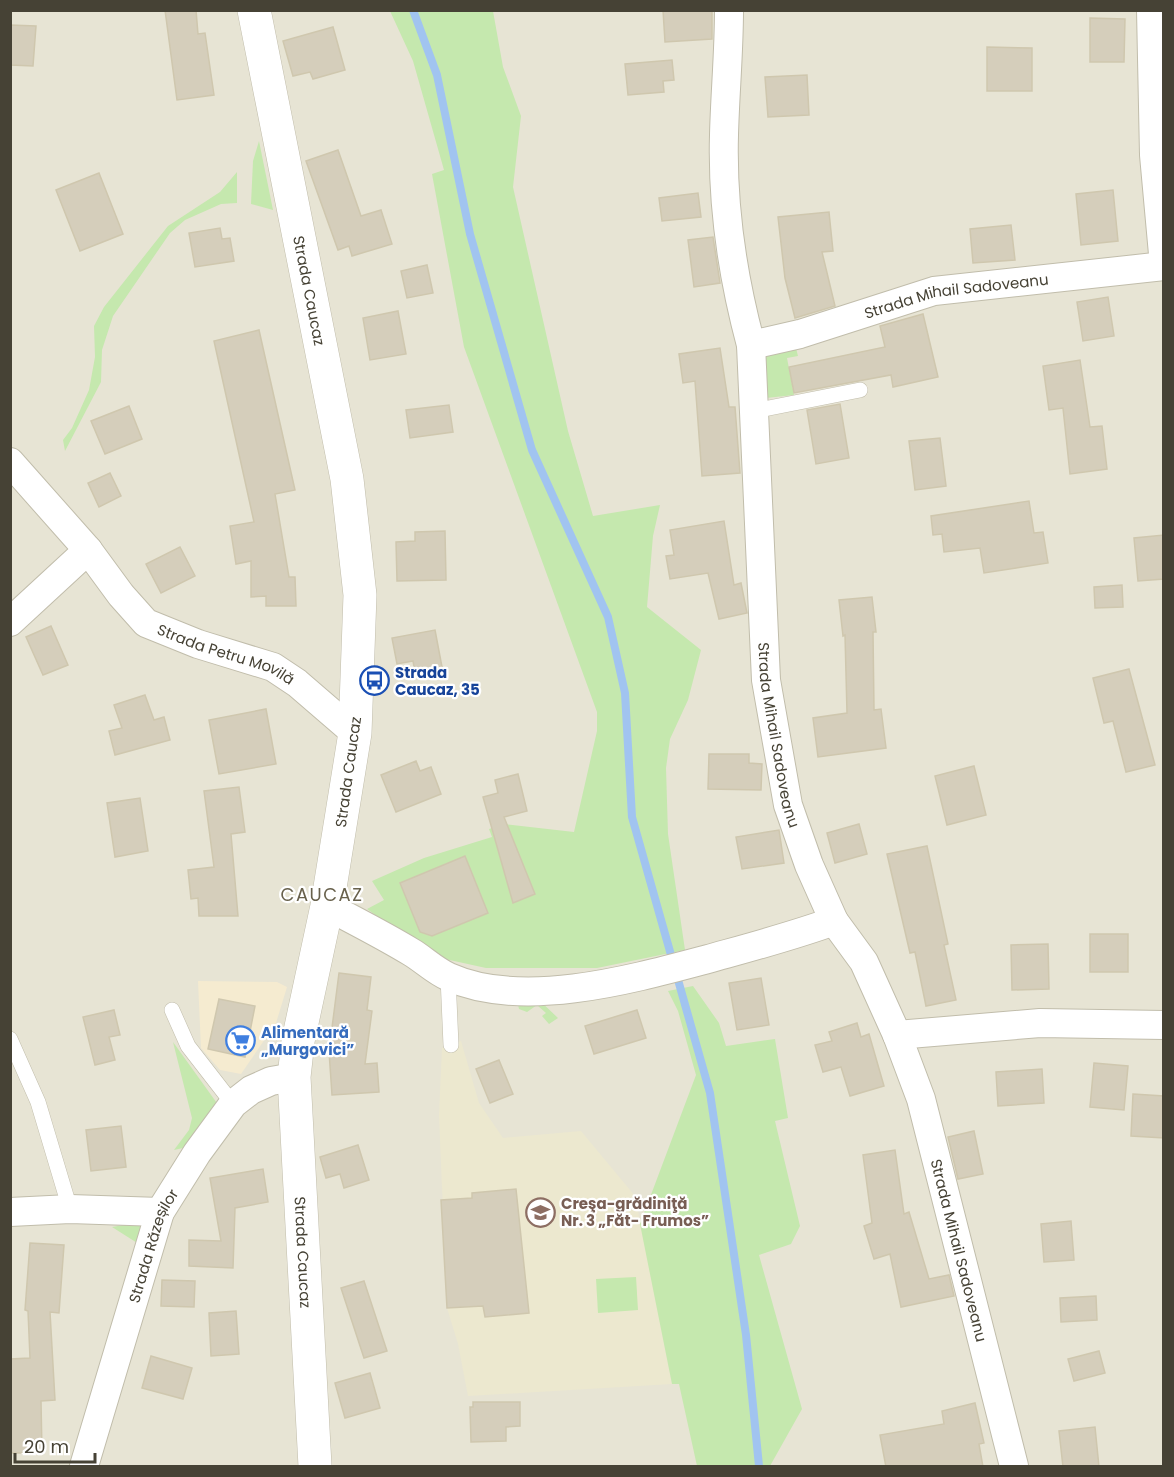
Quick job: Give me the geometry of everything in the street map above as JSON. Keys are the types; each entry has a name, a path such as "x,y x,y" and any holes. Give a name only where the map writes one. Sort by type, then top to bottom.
{"street":[{"name":"Strada Caucaz","path":"254,10 349,491 360,596 355,733 327,906 298,1041 294,1077 315,1467"},
{"name":"Strada Mihail Sadoveanu","path":"729,10 724,137 729,233 739,301 751,345 766,680 788,805 808,865 834,921 864,962 897,1035 921,1099 1014,1467"},
{"path":"1151,10 1154,155 1164,265"},
{"name":"Strada Mihail Sadoveanu","path":"751,345 800,334 934,291 1164,265"},
{"name":"Strada Petru Movilă","path":"10,462 88,550 121,596 146,623 198,644 273,667 297,683 355,733"},
{"path":"10,622 88,550"},
{"path":"327,906 386,937 447,977 501,989 556,990 608,984 792,936 834,921"},
{"path":"897,1035 1040,1023 1164,1025"},
{"name":"Strada Răzeșilor","path":"84,1467 160,1212 197,1153 233,1104 252,1090 271,1081 294,1077"},
{"path":"10,1212 70,1209 160,1212"}],"lane":[{"path":"754,411 860,390"},
{"path":"447,977 451,1045"},
{"path":"172,1010 188,1046 233,1104"},
{"path":"10,1040 38,1102 70,1209"}],"shaded area":[{"path":"11,11 1163,11 1163,1466 11,1466"},
{"path":"198,981 277,982 287,987 276,1023 241,1074 220,1070 201,1048"},
{"name":"Creşa-grădiniţă Nr. 3 „Făt- Frumos”","path":"461,1041 479,1103 503,1138 581,1131 635,1196 672,1384 468,1396 458,1344 447,1308 439,1115 442,1048"}],"green space":[{"path":"390,11 493,11 503,67 521,116 513,187 568,431 593,516 660,505 653,536 647,607 701,650 688,700 670,739 666,768 668,834 685,950 597,968 486,968 445,959 406,937 367,909 384,900 372,881 424,858 492,837 489,829 504,824 574,832 597,731 597,712 464,347 432,174 444,170 413,61"},
{"path":"259,141 273,210 251,204 253,161"},
{"path":"237,172 237,203 221,204 185,220 170,233 113,316 102,350 101,382 65,451 63,440 72,428 89,390 95,357 94,326 104,307 168,226 220,192"},
{"path":"795,344 798,356 787,358 794,395 766,398 762,352"},
{"path":"693,986 719,1023 726,1046 775,1039 788,1118 775,1121 800,1226 791,1244 759,1255 802,1409 770,1466 697,1466 679,1384 672,1384 640,1224 696,1075 678,1011 668,991"},
{"path":"517,1000 539,1000 558,1018 549,1024 542,1016 546,1013 537,1005 527,1012 519,1009"},
{"path":"173,1042 219,1106 192,1146 174,1150 189,1130 192,1118"},
{"path":"146,1221 142,1246 112,1227"},
{"path":"636,1277 638,1310 598,1313 596,1279"}],"building":[{"path":"165,10 196,10 198,34 205,33 214,95 177,100"},
{"path":"663,10 712,10 712,39 665,42"},
{"path":"1090,18 1125,19 1124,62 1090,62"},
{"path":"10,25 36,26 33,66 10,65"},
{"path":"333,27 345,70 313,79 310,72 293,76 283,41"},
{"path":"987,47 1032,48 1032,91 987,91"},
{"path":"672,60 674,80 663,81 664,92 628,95 625,64"},
{"path":"807,75 809,115 768,117 765,77"},
{"path":"338,150 361,216 381,210 392,244 352,256 349,246 338,250 306,161"},
{"path":"99,173 123,234 80,251 56,190"},
{"path":"1113,190 1118,241 1081,245 1076,194"},
{"path":"698,193 701,217 662,221 659,198"},
{"path":"829,212 833,251 822,252 835,306 795,318 785,278 778,217"},
{"path":"1011,225 1015,260 973,263 970,229"},
{"path":"220,228 222,239 230,238 234,261 195,267 189,233"},
{"path":"713,237 720,283 694,287 688,240"},
{"path":"427,265 433,293 407,298 401,271"},
{"path":"1108,297 1114,336 1083,341 1077,302"},
{"path":"398,311 406,354 370,360 363,318"},
{"path":"923,314 938,377 893,387 891,375 794,393 789,367 885,347 880,326"},
{"path":"259,330 295,490 275,494 289,577 295,577 296,606 266,606 266,596 251,597 251,561 236,564 230,526 254,522 214,341"},
{"path":"720,348 729,407 735,407 740,473 702,476 695,381 683,383 679,354"},
{"path":"1080,360 1090,427 1102,426 1107,469 1070,474 1063,408 1049,410 1043,366"},
{"path":"840,404 849,458 816,464 807,410"},
{"path":"449,405 453,432 410,438 406,410"},
{"path":"129,406 142,439 105,454 91,421"},
{"path":"940,438 946,486 915,490 909,441"},
{"path":"110,473 121,496 99,507 88,483"},
{"path":"1029,501 1034,533 1043,532 1048,563 984,573 980,548 944,552 942,534 933,535 931,516"},
{"path":"724,521 734,585 741,583 747,613 719,619 708,573 670,579 666,556 674,555 670,530"},
{"path":"445,531 446,580 397,581 396,542 415,541 415,532"},
{"path":"1164,535 1164,579 1138,581 1134,538"},
{"path":"180,547 195,576 161,593 146,564"},
{"path":"1122,585 1123,607 1095,608 1094,587"},
{"path":"872,597 876,632 873,632 874,710 881,709 886,748 818,757 813,718 847,713 845,635 843,636 839,600"},
{"path":"51,626 68,665 43,675 26,637"},
{"path":"435,630 442,667 415,672 413,661 397,664 392,638"},
{"path":"1129,669 1155,765 1126,772 1113,721 1104,723 1093,678"},
{"path":"145,695 154,720 164,717 170,740 115,755 109,731 122,728 114,705"},
{"path":"266,709 276,764 219,774 209,720"},
{"path":"709,754 749,754 749,763 762,764 761,790 708,789"},
{"path":"416,761 420,771 431,767 441,794 396,812 381,775"},
{"path":"974,766 986,815 947,825 935,776"},
{"path":"518,774 527,811 504,817 535,894 513,903 483,797 498,793 495,780"},
{"path":"239,787 245,832 231,834 238,916 199,916 198,898 191,899 188,870 214,867 204,791"},
{"path":"140,798 148,851 115,857 107,803"},
{"path":"859,824 867,854 835,863 827,833"},
{"path":"779,830 784,863 742,869 736,837"},
{"path":"927,846 948,944 944,945 956,1000 926,1006 915,952 910,953 887,854"},
{"path":"465,856 488,913 432,936 420,932 400,883"},
{"path":"1090,934 1128,934 1128,972 1090,972"},
{"path":"1048,944 1049,989 1012,990 1011,945"},
{"path":"339,973 371,977 367,1010 372,1011 365,1064 377,1063 379,1092 332,1095 329,1051"},
{"path":"761,978 769,1025 737,1030 729,983"},
{"path":"219,999 255,1006 245,1057 208,1049"},
{"path":"114,1010 120,1035 109,1037 115,1060 95,1065 83,1017"},
{"path":"637,1010 646,1038 594,1054 585,1026"},
{"path":"857,1023 861,1037 869,1034 884,1086 850,1096 841,1067 823,1072 815,1045 832,1041 829,1032"},
{"path":"499,1060 513,1094 490,1103 476,1069"},
{"path":"1094,1063 1128,1066 1124,1110 1090,1107"},
{"path":"1042,1069 1044,1103 998,1106 996,1072"},
{"path":"1133,1094 1164,1096 1164,1138 1131,1136"},
{"path":"121,1126 126,1167 91,1171 86,1130"},
{"path":"974,1131 983,1174 958,1179 948,1137"},
{"path":"358,1145 369,1180 344,1188 340,1174 326,1178 320,1157"},
{"path":"895,1150 904,1214 909,1212 929,1279 949,1275 954,1296 901,1307 890,1254 874,1259 864,1226 872,1223 863,1155"},
{"path":"263,1169 268,1202 235,1208 233,1268 189,1266 189,1240 221,1241 210,1178"},
{"path":"516,1189 529,1313 485,1317 483,1306 447,1308 441,1200 472,1198 472,1193"},
{"path":"1071,1221 1074,1260 1044,1262 1041,1224"},
{"path":"30,1243 64,1245 59,1313 50,1312 55,1400 41,1401 42,1453 10,1453 10,1359 30,1358 28,1311 25,1310"},
{"path":"162,1280 195,1281 194,1307 161,1306"},
{"path":"364,1281 387,1351 364,1358 341,1288"},
{"path":"1096,1296 1097,1320 1061,1322 1060,1298"},
{"path":"236,1311 239,1354 211,1356 209,1313"},
{"path":"1099,1351 1105,1373 1074,1381 1068,1359"},
{"path":"151,1356 192,1368 183,1399 142,1388"},
{"path":"370,1373 380,1408 345,1418 335,1383"},
{"path":"473,1402 520,1402 520,1426 506,1427 506,1441 471,1442 470,1407 473,1407"},
{"path":"975,1403 984,1443 979,1444 983,1467 886,1467 880,1435 944,1424 942,1411"},
{"path":"1095,1427 1099,1467 1063,1467 1059,1431"}],"waterway":[{"path":"413,10 437,75 470,234 532,450 608,617 625,693 632,817 710,1093 746,1335 759,1466"}],"place":[{"name":"Strada Caucaz, 35","path":"374,681"},
{"name":"Alimentară „Murgovici”","path":"240,1041"},
{"name":"Creşa-grădiniţă Nr. 3 „Făt- Frumos”","path":"540,1212"}],"district":[{"name":"CAUCAZ","path":"322,894"}]}
